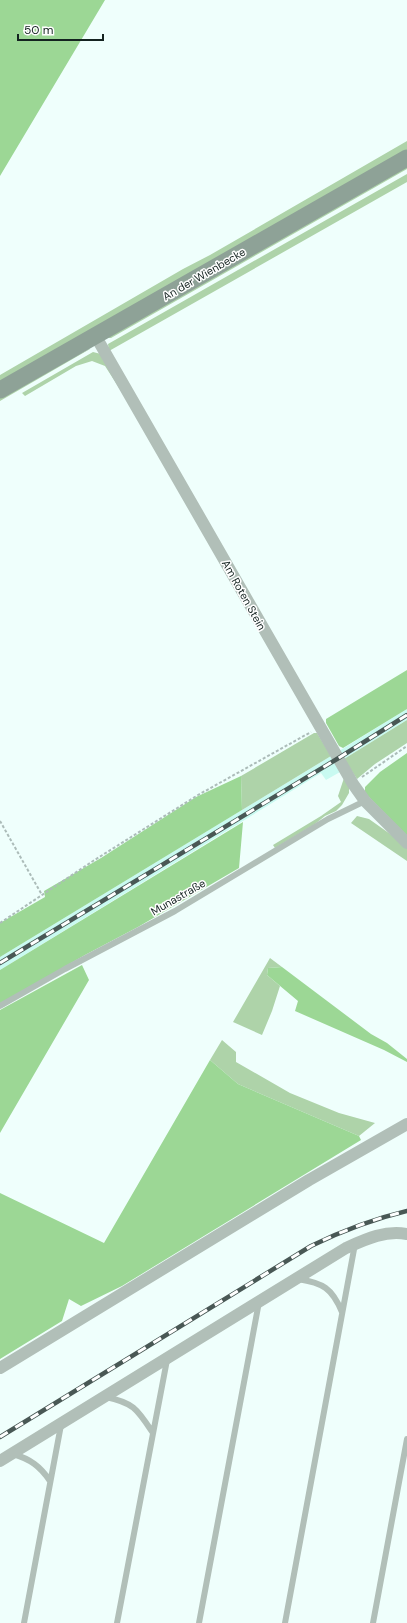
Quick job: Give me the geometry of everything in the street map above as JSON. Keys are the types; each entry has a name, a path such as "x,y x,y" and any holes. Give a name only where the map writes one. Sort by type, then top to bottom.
{"street":[{"name":"An der Wienbecke","path":"0,390 407,158"},
{"name":"Am Roten Stein","path":"95,335 268,639 321,726 337,759 365,801 407,843"},
{"path":"0,1368 309,1180 407,1124"},
{"path":"0,1461 355,1244 379,1235 395,1232 407,1234"}],"lane":[{"name":"Munastraße","path":"0,1006 175,911 328,819 365,801"},
{"path":"284,1623 355,1244"},
{"path":"297,1279 314,1282 327,1289 336,1298 342,1312"},
{"path":"199,1623 259,1302"},
{"path":"117,1623 167,1358"},
{"path":"104,1397 120,1400 133,1406 153,1432"},
{"path":"24,1623 61,1423"},
{"path":"373,1623 407,1439"},
{"path":"12,1454 27,1458 36,1464 50,1481"}],"path":[{"path":"0,922 198,795 321,726"},
{"path":"353,784 373,768 407,746"},
{"path":"0,821 42,895"}],"shaded area":[{"path":"407,141 407,150 0,382 0,375"},
{"path":"407,165 407,169 111,338 108,338 111,334"},
{"path":"407,174 407,182 109,351 108,344"},
{"path":"90,349 0,401 0,396"},
{"path":"93,352 101,354 125,397 105,366 92,361 76,366 25,396 22,393"},
{"path":"407,709 407,720 344,759 339,751"},
{"path":"407,720 407,743 375,764 357,779 344,759"},
{"path":"314,733 317,733 331,756 242,810 241,776"},
{"path":"331,756 340,772 326,780 321,773 0,970 0,957"},
{"path":"344,778 349,787 349,793 342,805 336,811 325,816 315,824 275,848 273,845 341,802 338,796"},
{"path":"357,816 369,819 407,848 407,861 351,823"},
{"path":"270,958 282,967 268,968 267,975 280,986 262,1035 233,1022"},
{"path":"222,1040 236,1052 236,1062 290,1093 339,1113 375,1123 359,1136 238,1084 210,1060"}],"green space":[{"path":"0,0 105,0 0,176"},
{"path":"407,670 407,709 343,748 339,746 326,723 326,719"},
{"path":"407,753 407,836 365,793 365,787 380,772"},
{"path":"241,776 242,810 0,957 0,923 45,897 44,891 101,858 196,797"},
{"path":"243,822 239,868 138,927 85,955 0,1004 0,970"},
{"path":"82,965 89,980 0,1133 0,1010"},
{"path":"282,967 371,1034 387,1043 407,1059 407,1062 384,1050 295,1011 298,1001 267,975 268,968"},
{"path":"210,1060 238,1084 359,1136 361,1140 122,1286 81,1306 69,1299 62,1321 0,1359 0,1193 104,1243"}],"railway":[{"path":"0,963 407,715"},
{"path":"0,1437 311,1246 358,1226 407,1211"}]}
